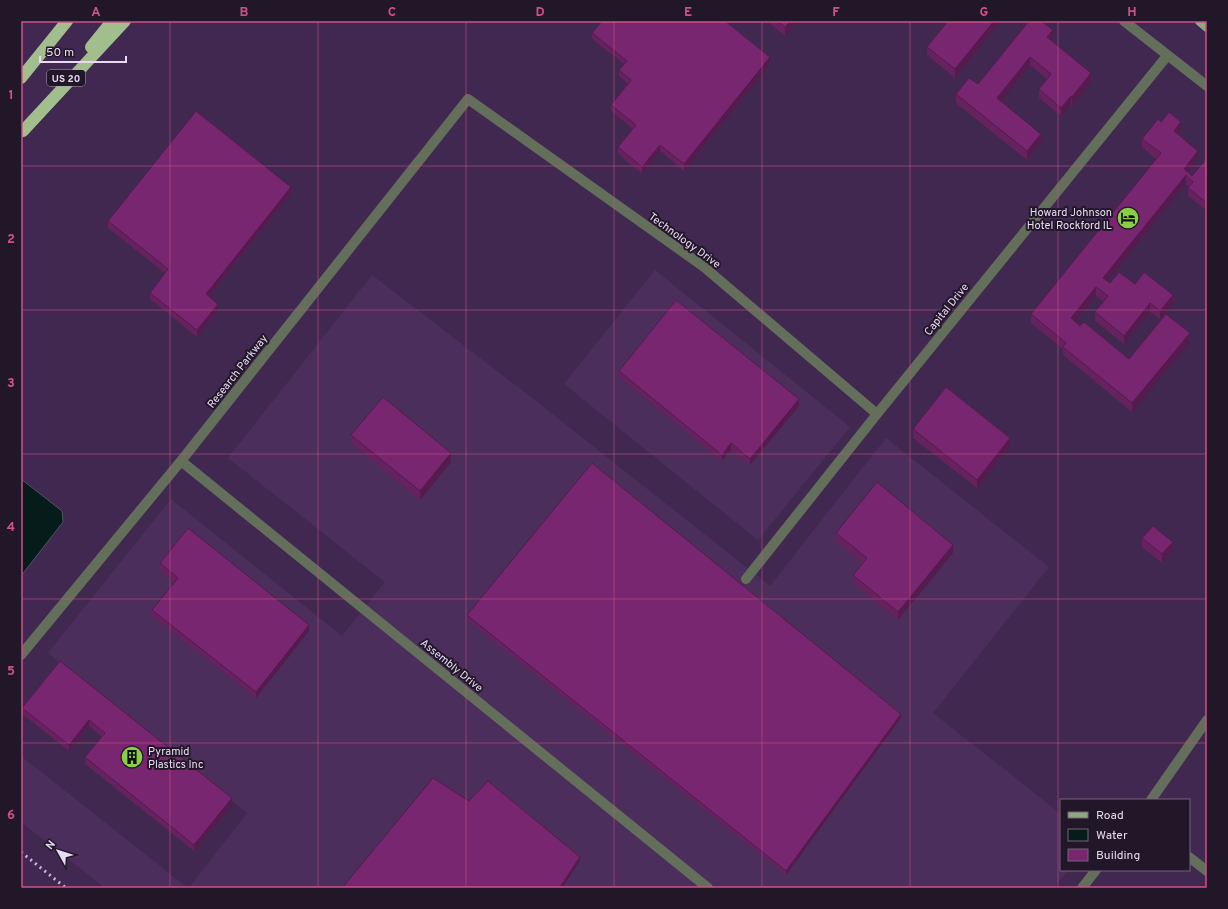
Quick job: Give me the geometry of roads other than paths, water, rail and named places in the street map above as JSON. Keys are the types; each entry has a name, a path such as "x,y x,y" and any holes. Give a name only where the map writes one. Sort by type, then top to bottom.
{"highway":[{"path":"23,76 62,21"},
{"name":"US 20","path":"23,76 67,21"},
{"name":"US 20","path":"22,133 112,21"},
{"path":"22,133 125,21"}],"main road":[{"path":"1200,21 1207,27"}],"street":[{"path":"1124,21 1207,86"},
{"name":"Capital Drive","path":"746,579 876,414 1167,56"},
{"name":"Technology Drive","path":"468,99 704,267 876,414"},
{"name":"Research Parkway","path":"21,655 181,461 468,99"},
{"name":"Assembly Drive","path":"181,461 708,888"},
{"path":"1152,799 1207,720"},
{"path":"1190,858 1207,871"},
{"path":"1082,888 1095,871"}],"water":[{"path":"21,479 62,511 63,522 21,576"}],"railway":[{"path":"21,852 66,888"}],"place":[{"name":"Howard Johnson Hotel Rockford IL","path":"1128,218"},
{"name":"Pyramid Plastics Inc","path":"132,757"}]}
